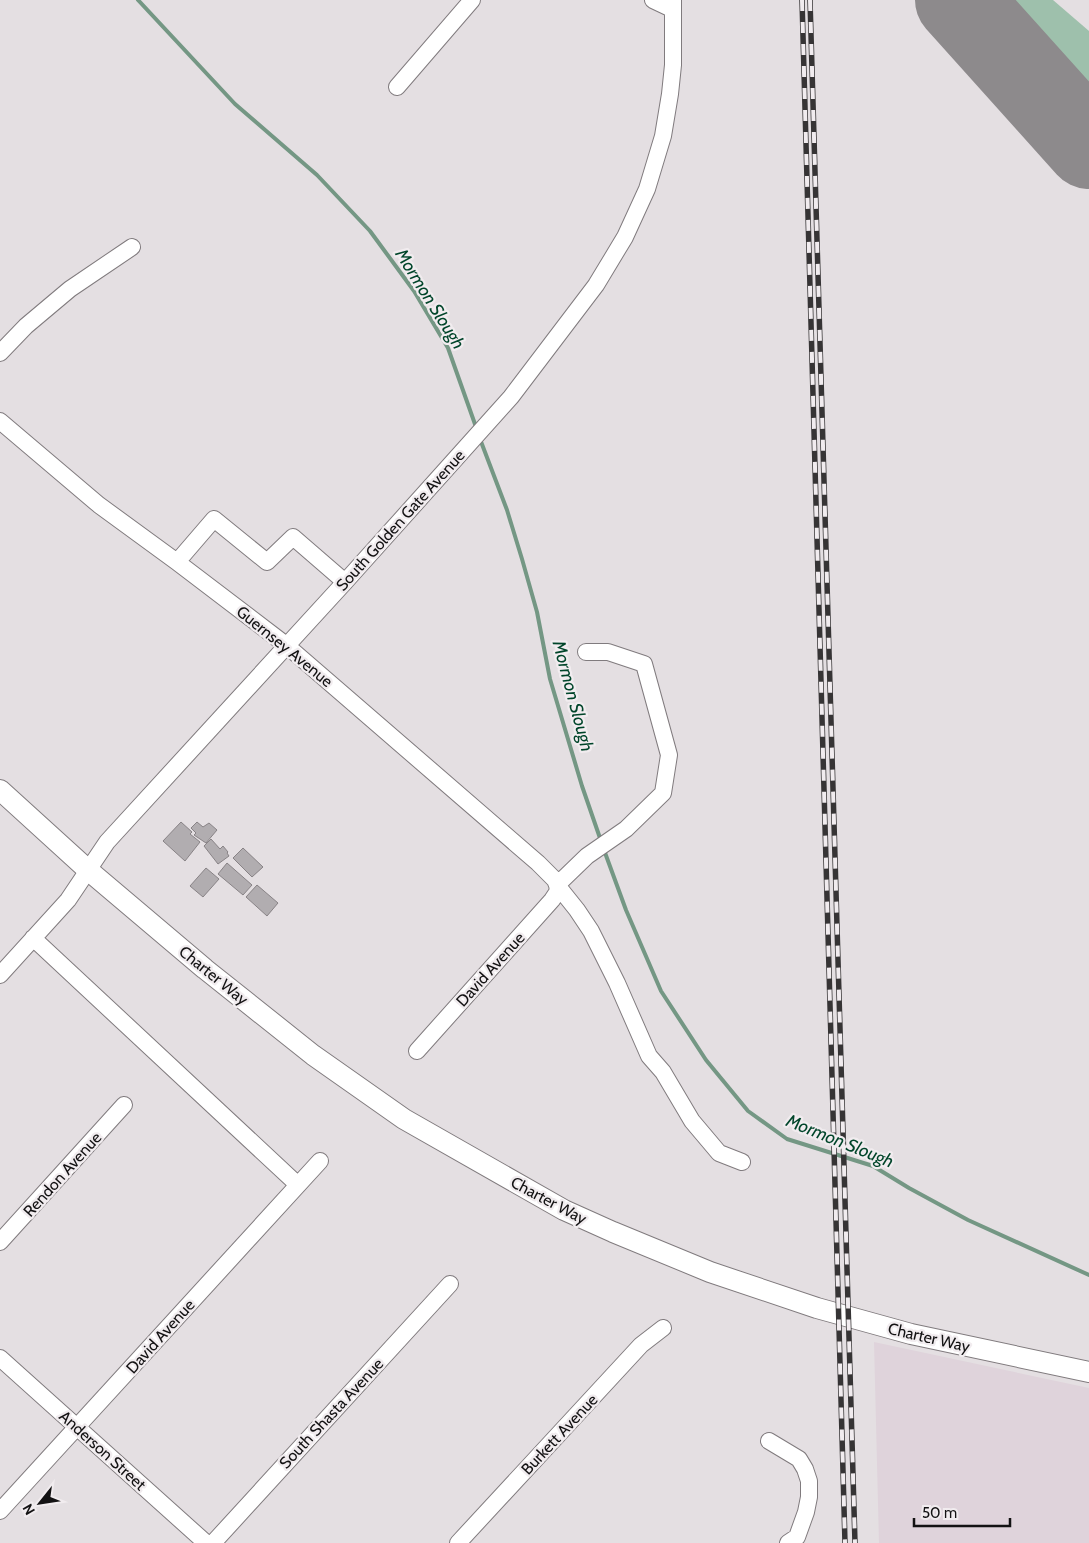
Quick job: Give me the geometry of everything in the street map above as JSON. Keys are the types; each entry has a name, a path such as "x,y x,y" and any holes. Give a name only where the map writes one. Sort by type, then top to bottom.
{"main road":[{"name":"Charter Way","path":"0,790 88,870 205,969 313,1055 404,1119 564,1210 710,1272 818,1308 911,1334 1089,1372"}],"street":[{"path":"397,87 472,0"},
{"path":"653,0 673,5"},
{"name":"South Golden Gate Avenue","path":"0,975 68,900 107,842 511,397 605,270 624,236 646,189 663,136 673,65 673,5"},
{"path":"0,353 26,326 70,289 132,247"},
{"name":"Guernsey Avenue","path":"3,429 99,505 286,646 538,863 555,880 557,886 591,931 617,983 649,1056 663,1072 692,1121 719,1153 742,1162"},
{"path":"177,562 214,519 267,562 293,537 345,582"},
{"name":"David Avenue","path":"417,1051 552,900 558,891 557,886 587,856 626,829 663,793 669,755 644,664 608,652 586,652"},
{"path":"33,938 298,1185"},
{"name":"Rendon Avenue","path":"0,1242 124,1105"},
{"name":"David Avenue","path":"0,1511 320,1161"},
{"name":"South Shasta Avenue","path":"213,1543 450,1284"},
{"name":"Burkett Avenue","path":"458,1543 641,1345 663,1328"},
{"name":"Anderson Street","path":"0,1358 206,1543"},
{"path":"769,1441 799,1460 805,1469 809,1481 806,1512 792,1540"}],"shaded area":[{"path":"930,0 990,0 1089,111 1089,178"},
{"path":"874,1342 1089,1388 1089,1543 879,1543"}],"green space":[{"path":"990,0 1053,0 1089,31 1089,111"}],"building":[{"path":"181,822 192,832 190,834 200,842 185,861 163,841"},
{"path":"197,822 203,827 209,823 217,830 206,843 194,835 196,833 191,828"},
{"path":"211,839 220,849 223,846 228,852 229,856 218,864 204,846"},
{"path":"243,848 263,867 252,877 233,858"},
{"path":"227,863 252,885 243,895 218,874"},
{"path":"206,868 219,879 203,897 190,886"},
{"path":"257,885 278,903 267,916 246,897"}],"waterway":[{"name":"Mormon Slough","path":"138,0 235,104 317,175 370,231 414,291 448,348 476,427"},
{"name":"Mormon Slough","path":"480,439 507,510 522,559 537,612 550,679 582,786 601,841"},
{"name":"Mormon Slough","path":"604,850 626,910 661,991 706,1060 748,1111 787,1139 873,1166 968,1220 1089,1275"}],"runway":[{"path":"958,0 1089,146"}],"railway":[{"path":"802,0 845,1543"},
{"path":"810,0 855,1543"}]}
